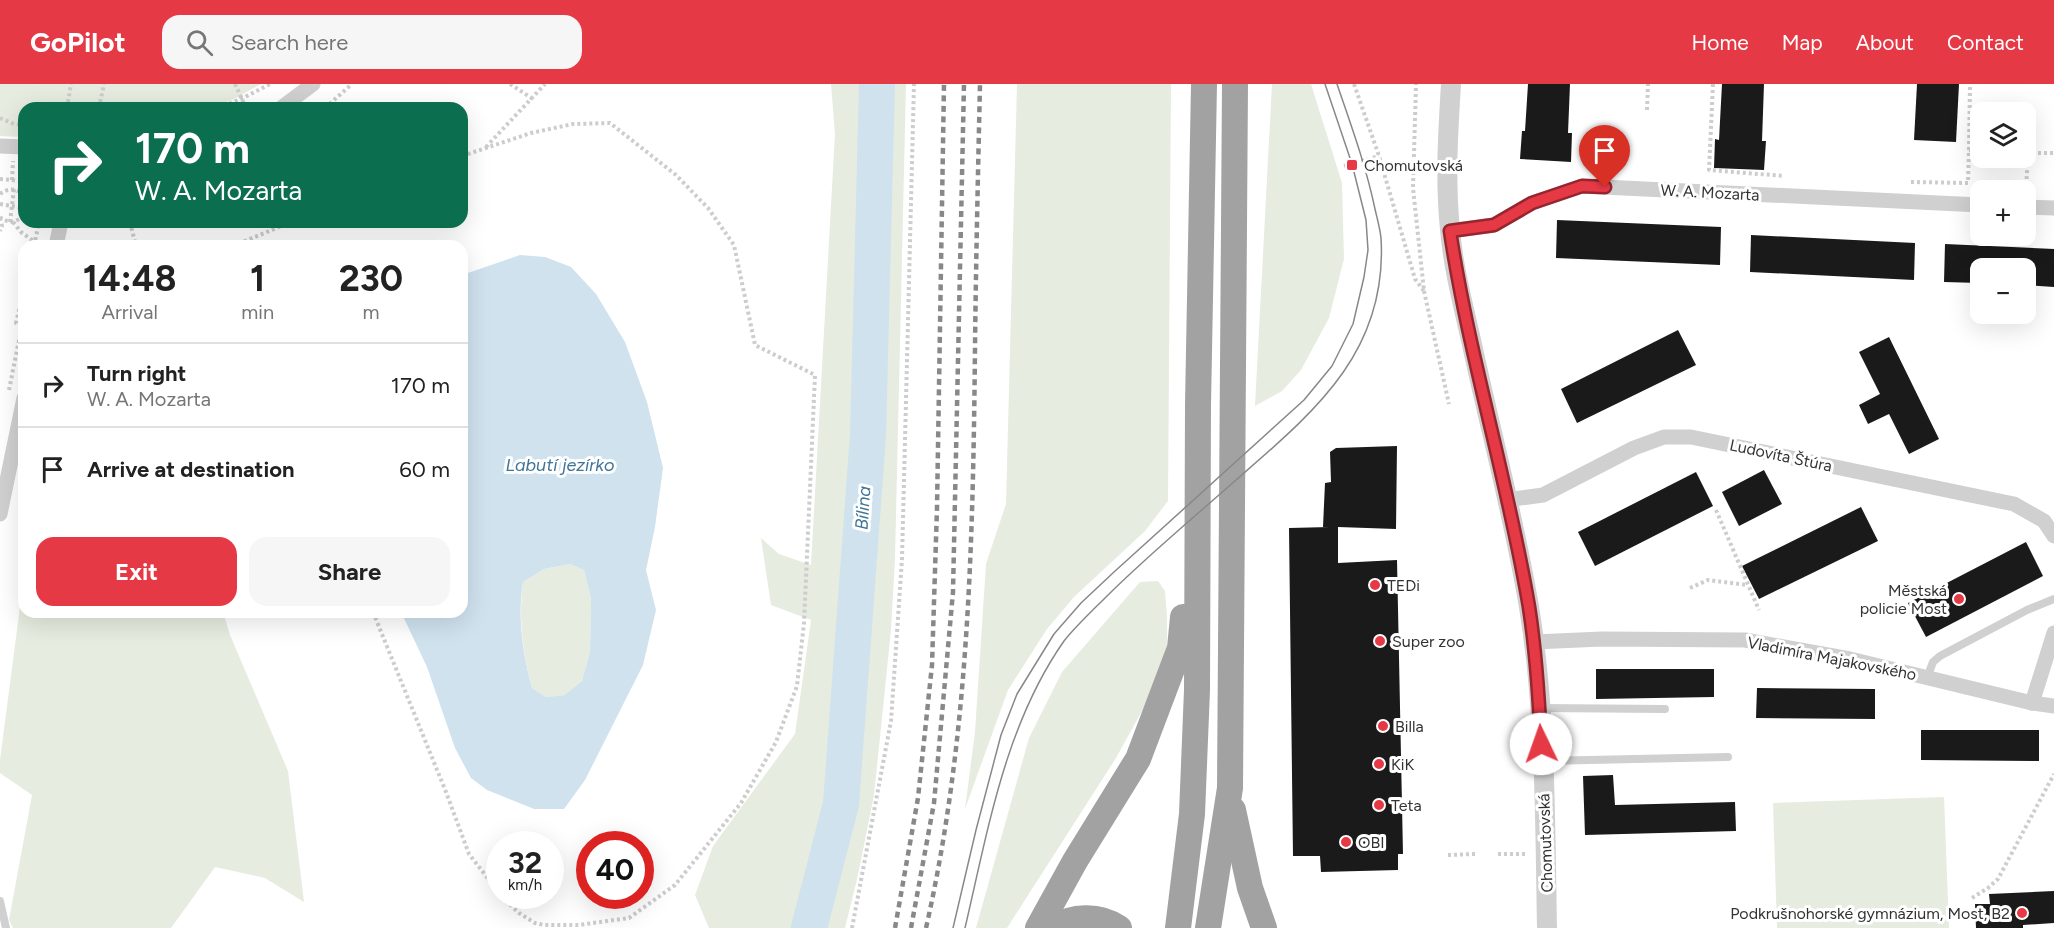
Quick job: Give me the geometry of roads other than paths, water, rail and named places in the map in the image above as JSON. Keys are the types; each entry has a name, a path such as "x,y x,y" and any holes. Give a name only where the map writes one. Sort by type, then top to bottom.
{"highway":[{"path":"1178,928 1192,814 1197,690 1198,405 1204,84"},
{"path":"1208,928 1230,788 1235,84"},
{"path":"1038,928 1075,861 1138,759 1180,648 1198,405"},
{"path":"1230,788 1250,888 1264,928"},
{"path":"1051,928 1079,918 1102,920 1119,928"}],"street":[{"path":"289,102 313,84"},
{"name":"Chomutovská","path":"1451,84 1446,158 1450,231 1463,304 1528,604 1534,642 1540,708 1547,928"},
{"path":"0,146 18,147"},
{"name":"W. A. Mozarta","path":"1450,231 1494,225 1532,203 1582,186 1970,205"},
{"path":"2036,207 2054,208"},
{"path":"0,514 18,427"},
{"name":"Ludovíta Štúra","path":"1506,500 1543,495 1634,448 1664,437 1691,437 2014,504 2044,521 2054,536"},
{"path":"2032,703 2054,633"},
{"name":"Vladimíra Majakovského","path":"1534,642 1602,639 1745,640 1850,659 2032,703 2054,706"}],"lane":[{"path":"1927,678 1933,663 1940,656 2027,610 2054,599"},
{"path":"1540,708 1665,709"},
{"path":"1542,761 1728,757"},
{"path":"0,901 6,928"}],"water":[{"name":"Labutí jezírko","path":"520,255 545,257 571,267 596,294 625,342 647,402 663,468 655,527 646,570 656,610 643,665 585,780 564,809 534,809 487,790 471,778 455,748 427,667 404,618 468,618 468,273","holes":["570,564 584,570 591,599 590,652 582,681 565,695 546,697 532,688 526,662 521,622 523,582 544,569"]}],"waterway":[{"name":"Bílina","path":"809,928 841,804 868,435 877,84"}],"tram line":[{"path":"953,928 1001,735 1017,694 1054,634 1081,603 1114,572 1304,400 1332,366 1353,324 1368,250 1366,220 1352,164 1325,84"},
{"path":"965,928 991,816 1013,743 1044,673 1064,641 1137,567 1293,430 1318,404 1359,347 1372,314 1380,278 1381,238 1367,177 1337,84"}],"railway":[{"path":"895,928 918,798 932,665 944,84"},
{"path":"911,928 934,803 953,592 964,84"},
{"path":"926,928 952,784 966,639 973,493 980,84"}],"place":[{"name":"Chomutovská","path":"1352,165"},
{"name":"TEDi","path":"1375,585"},
{"name":"Městská policie Most","path":"1959,599"},
{"name":"Super zoo","path":"1380,641"},
{"name":"Billa","path":"1383,726"},
{"name":"KiK","path":"1379,764"},
{"name":"Teta","path":"1379,805"},
{"name":"OBI","path":"1346,842"},
{"name":"Podkrušnohorské gymnázium, Most, B2","path":"2022,913"}]}
